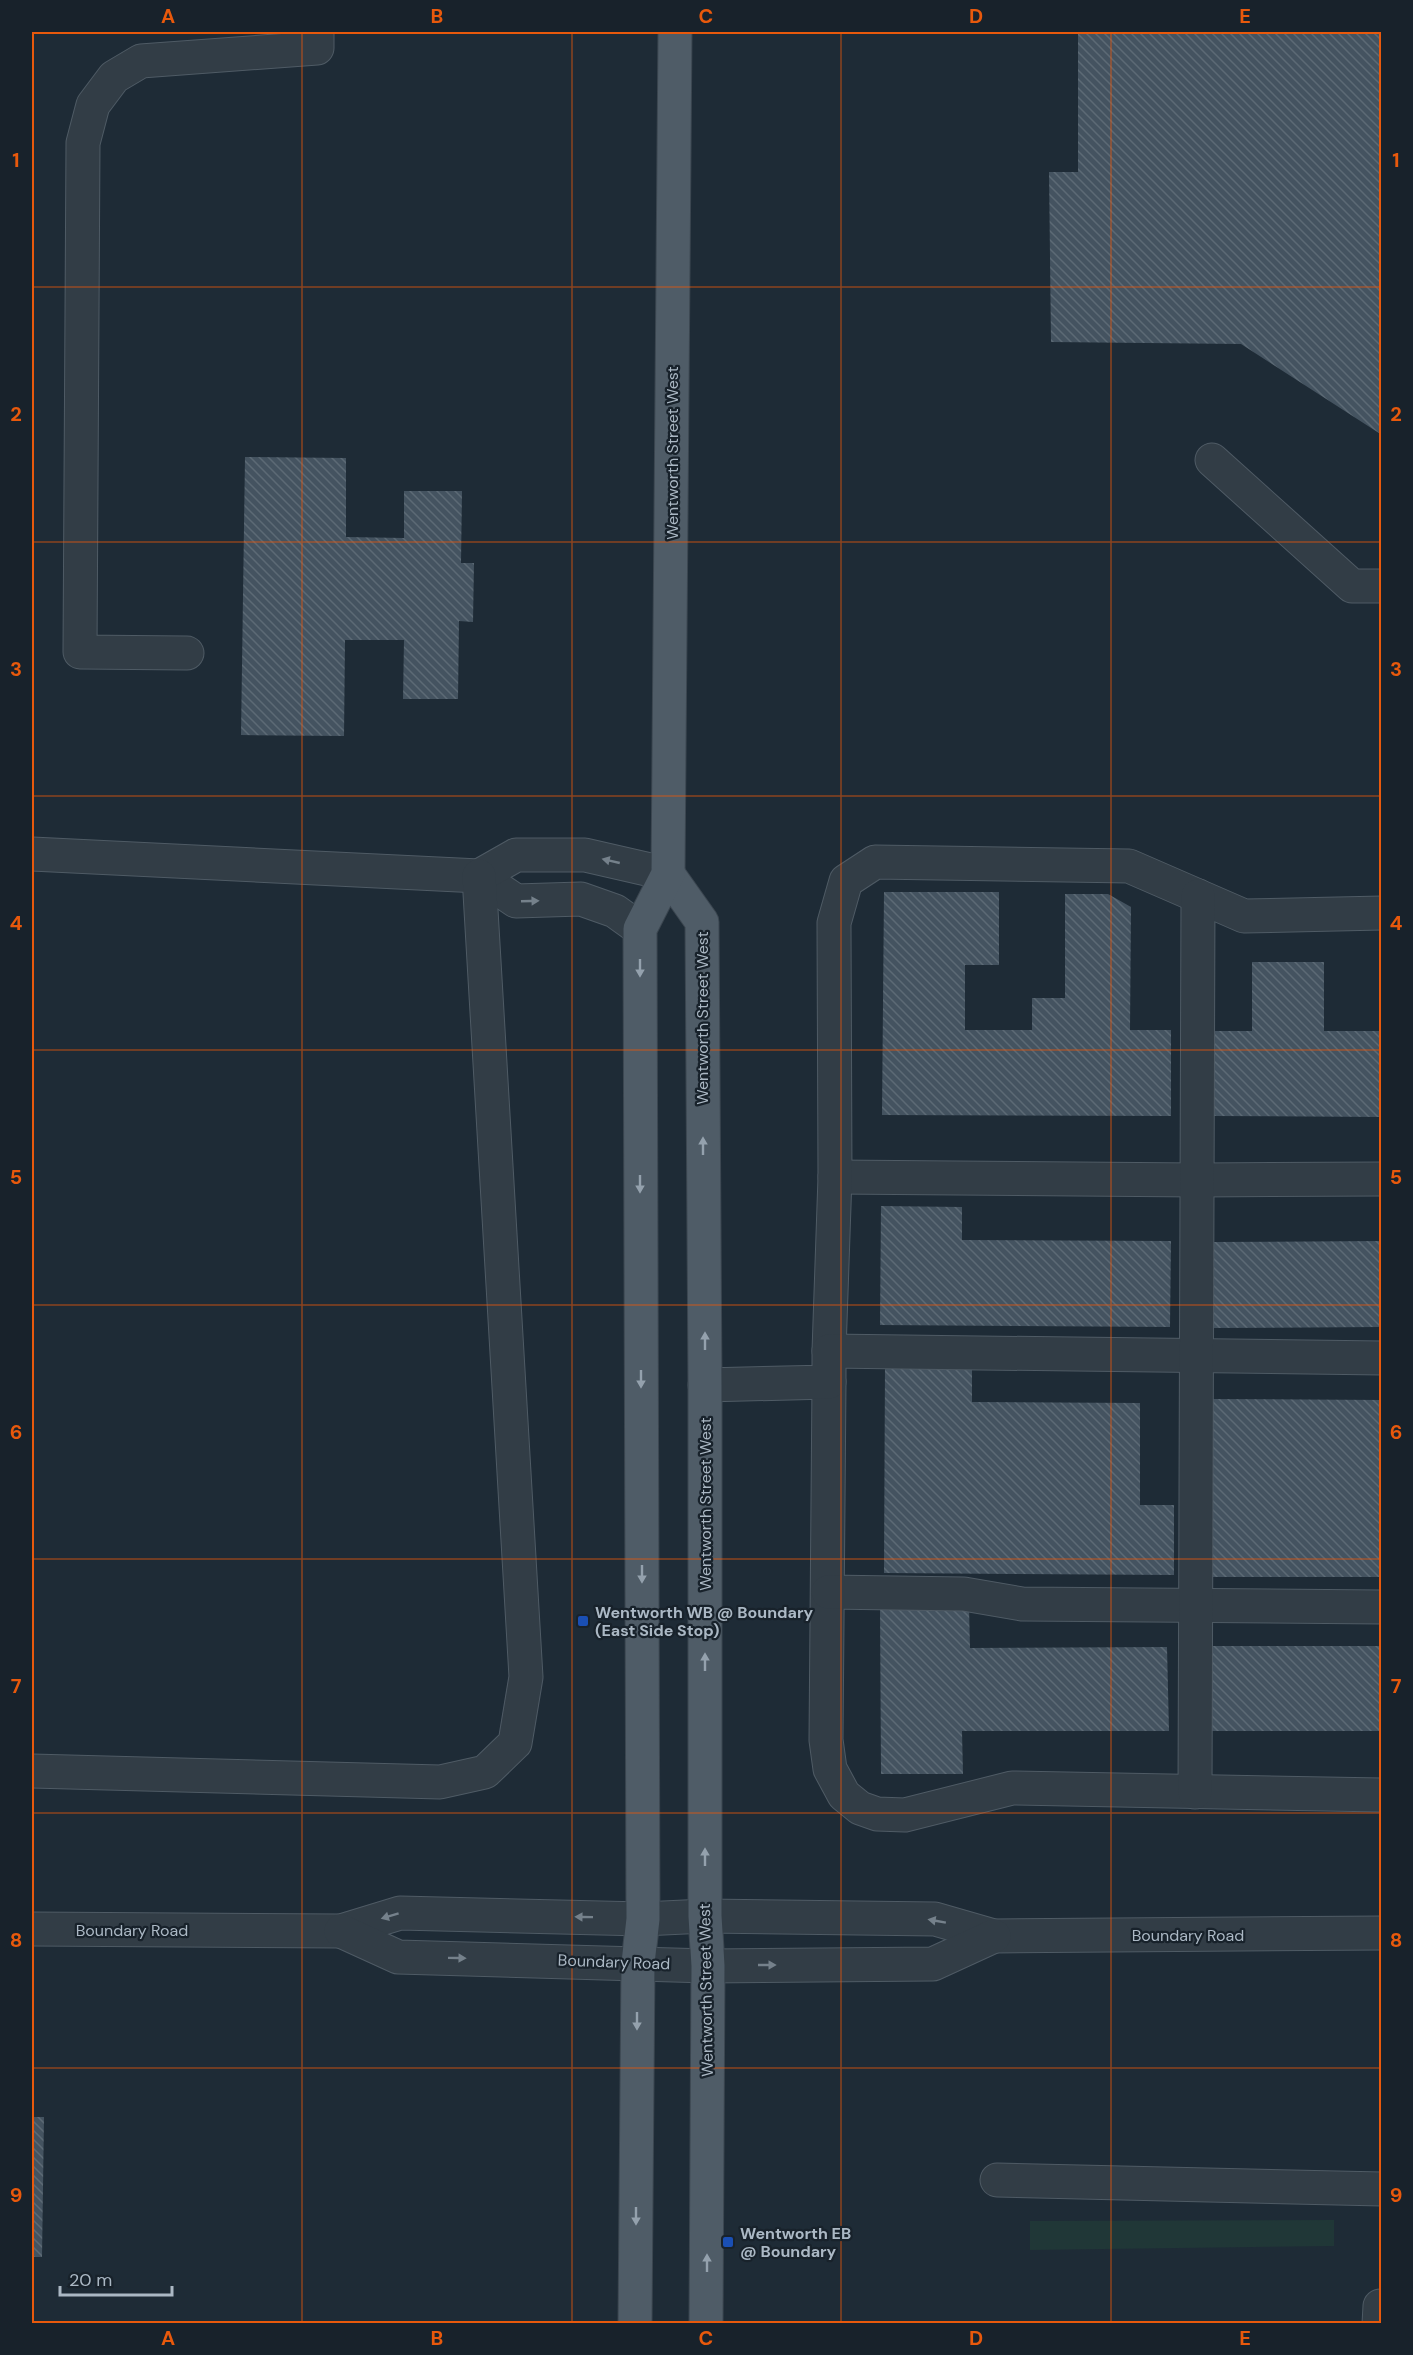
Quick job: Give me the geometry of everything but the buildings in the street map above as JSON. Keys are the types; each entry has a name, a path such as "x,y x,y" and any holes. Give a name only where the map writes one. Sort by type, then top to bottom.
{"main road":[{"name":"Wentworth Street West","path":"635,2324 638,1963 643,1919 640,929 668,874 675,32"},
{"name":"Wentworth Street West","path":"668,874 702,922 705,1916 708,1966 706,2324"}],"street":[{"path":"187,653 80,652 82,142 93,105 114,77 141,61 317,48 317,32"},
{"path":"1212,460 1352,586 1382,586"},
{"path":"32,854 479,876 516,901 581,900 615,911 640,929"},
{"path":"479,876 516,855 585,855 668,874"},
{"path":"1382,914 1244,916 1129,866 875,862 846,881 834,923 835,1177 829,1367 826,1740 830,1768 844,1794 860,1808 877,1814 905,1815 1012,1788 1382,1795"},
{"path":"32,1771 440,1782 485,1772 514,1743 526,1677 479,876"},
{"path":"1195,1792 1199,1180 1198,896"},
{"path":"835,1177 1382,1179"},
{"path":"705,1385 829,1367 1198,1356 1382,1358"},
{"path":"828,1592 964,1594 1022,1604 1382,1607"},
{"name":"Boundary Road","path":"32,1929 341,1932 399,1913 643,1919 705,1916 935,1919 994,1936 1382,1933"},
{"name":"Boundary Road","path":"341,1932 398,1957 708,1966 933,1964 994,1936"},
{"path":"997,2180 1382,2189"}],"green space":[{"path":"1334,2220 1334,2246 1030,2250 1030,2221"}],"place":[{"name":"Wentworth WB @ Boundary (East Side Stop)","path":"583,1621"},
{"name":"Wentworth EB @ Boundary","path":"728,2242"}]}
